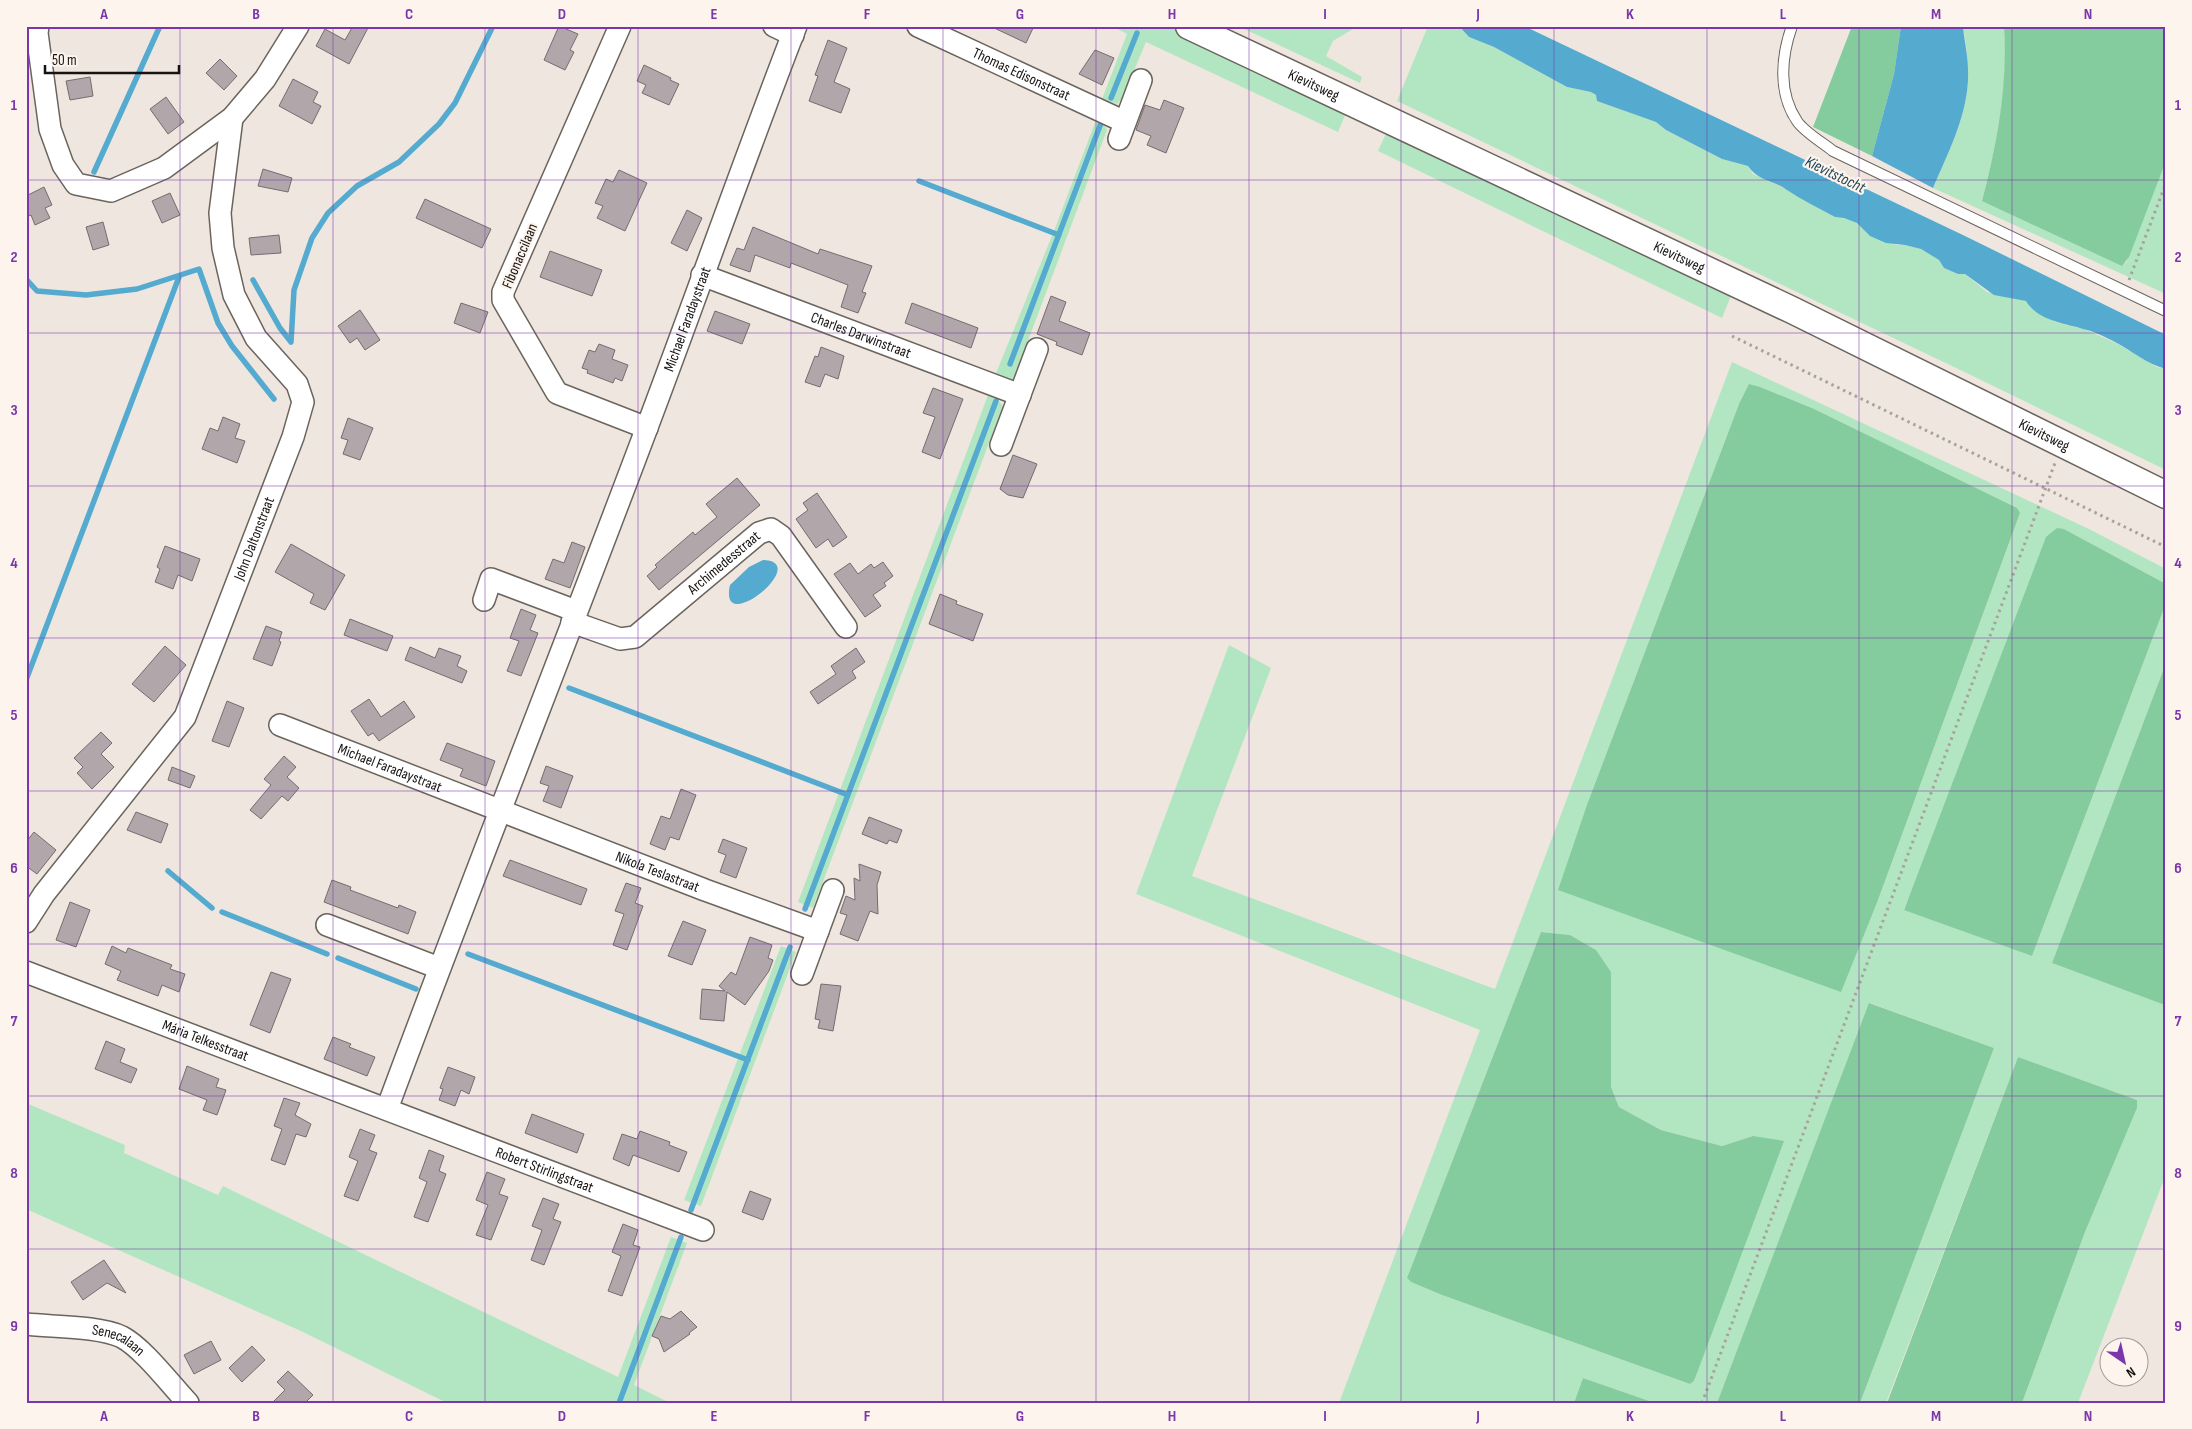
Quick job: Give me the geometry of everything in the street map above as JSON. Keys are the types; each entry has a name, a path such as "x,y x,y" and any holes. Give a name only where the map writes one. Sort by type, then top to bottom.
{"street":[{"path":"34,36 50,129 63,165 76,184 111,192 164,168 232,118 265,79 298,26"},
{"name":"Fibonaccilaan","path":"620,26 503,292 503,300 557,393 647,428"},
{"name":"Thomas Edisonstraat","path":"918,26 1122,130 1141,80"},
{"name":"Kievitsweg","path":"1189,26 1792,310 2166,495"},
{"name":"Michael Faradaystraat","path":"387,1109 499,810 647,428 788,29"},
{"name":"John Daltonstraat","path":"26,922 44,894 185,717 293,437 303,402 297,384 256,338 234,295 223,248 220,213 232,118"},
{"name":"Charles Darwinstraat","path":"702,275 1020,395"},
{"path":"1001,445 1037,349"},
{"name":"Archimedesstraat","path":"574,617 620,639 636,637 759,533 771,529 781,536 846,627"},
{"path":"484,600 492,579 574,617"},
{"name":"Michael Faradaystraat","path":"280,725 499,810"},
{"name":"Nikola Teslastraat","path":"499,810 705,890 818,930"},
{"path":"802,974 833,890"},
{"path":"327,926 439,968"},
{"name":"Mária Telkesstraat","path":"26,972 387,1109"},
{"name":"Robert Stirlingstraat","path":"387,1109 703,1230"},
{"name":"Senecalaan","path":"26,1324 106,1332 122,1337 134,1345 188,1403"}],"lane":[{"path":"1792,26 1788,37 1782,83 1797,123 1833,152 2166,311"}],"path":[{"path":"2124,292 2166,183"},
{"path":"1732,336 2166,547"},
{"path":"1702,1403 2045,487 2063,444"}],"green space":[{"path":"1112,26 1172,26 1348,108 1338,132 1146,42 1123,97 1117,104 1102,99 1127,34"},
{"path":"1238,26 1354,26 1353,29 1333,41 1326,56 1362,77 1360,83"},
{"path":"1428,26 1459,26 1469,37 1494,47 1567,87 1591,92 1596,95 1598,101 1656,122 1666,130 1722,159 1748,166 1753,174 1786,189 1835,217 1857,223 1870,236 1897,245 1921,249 1939,260 1944,268 1958,274 1965,274 1987,292 2026,301 2055,322 2084,329 2116,343 2157,367 2166,369 2166,470 1397,101"},
{"path":"1852,26 1901,26 1894,74 1872,156 1813,127"},
{"path":"1963,26 2004,26 2005,71 2003,93 1997,136 1982,201 2126,263 2166,161 2166,294 1933,188 1952,145 1966,100 1968,64"},
{"path":"2004,26 2166,26 2166,161 2129,257 2122,266 1982,201 1997,136 2003,93"},
{"path":"1096,120 1104,125 1107,130 1028,341 1032,343 1018,378 1012,381 994,378 1054,231"},
{"path":"1389,127 1733,291 1722,318 1378,151"},
{"path":"1732,362 2089,529 2166,569 2166,584 2064,529 1904,909 2032,956 2166,603 2166,663 2052,963 2166,1005 2166,1174 2104,1336 2100,1336 2100,1346 2078,1403 2022,1403 2085,1232 2137,1108 2137,1100 2018,1057 1886,1403 1860,1403 1994,1048 1870,1003 1717,1403 1655,1403 1583,1378 1574,1403 1339,1403 1480,1030 1136,894 1229,645 1271,668 1192,876 1495,989","holes":["1739,404 2020,513 1878,900 1588,802","1541,932 1570,935 1596,950 1610,1034 1611,1087 1619,1107 1661,1130 1722,1146 1753,1136 1701,1359 1694,1381 1690,1384 1442,1295 1411,1282 1407,1278"]},
{"path":"1749,384 1814,409 2017,508 2020,513 1878,900 1841,992 1558,890 1588,802 1739,404"},
{"path":"988,395 998,400 1003,406 813,908 798,902"},
{"path":"2057,528 2064,529 2166,584 2166,603 2032,956 1904,910 2046,537"},
{"path":"2166,663 2166,1005 2165,1005 2052,963"},
{"path":"1541,932 1570,935 1596,950 1611,972 1611,1087 1619,1107 1661,1130 1722,1146 1753,1136 1784,1141 1694,1381 1690,1384 1442,1295 1411,1282 1407,1278"},
{"path":"781,946 796,952 701,1206 684,1200"},
{"path":"1869,1003 1994,1048 1860,1403 1717,1403"},
{"path":"2018,1057 2137,1100 2137,1108 2085,1232 2022,1403 1887,1403"},
{"path":"26,1103 125,1145 124,1153 218,1195 223,1186 618,1377 671,1237 687,1243 634,1385 670,1403 447,1403 301,1331 26,1209"},
{"path":"1583,1378 1655,1403 1574,1403"}],"water":[{"name":"Kievitstocht","path":"1459,26 1524,26 1965,236 2166,335 2166,369 2146,361 2099,334 2044,317 2031,308 2026,301 1994,295 1965,274 1958,274 1944,268 1939,260 1921,249 1886,243 1870,236 1857,223 1835,217 1782,187 1761,178 1748,166 1722,159 1666,130 1656,122 1597,101 1596,95 1591,92 1567,87 1494,47 1469,37"},
{"path":"1901,26 1963,26 1968,64 1966,100 1952,145 1933,188 1872,156 1894,74"},
{"path":"763,560 775,564 777,572 771,583 761,593 748,601 737,604 730,599 730,585 749,567"}],"building":[{"path":"353,26 369,26 349,64 316,46 325,29 345,40"},
{"path":"559,26 578,34 570,50 574,52 565,70 544,60"},
{"path":"990,26 1034,26 1026,43"},
{"path":"828,40 847,48 834,82 850,89 841,113 809,101 818,76 815,75"},
{"path":"1095,50 1114,58 1102,85 1079,74"},
{"path":"220,59 237,76 224,90 206,73"},
{"path":"644,65 679,84 669,105 642,93 646,85 637,81"},
{"path":"90,77 93,96 70,100 66,81"},
{"path":"293,79 318,92 313,102 321,106 312,124 279,106"},
{"path":"166,97 184,122 168,134 150,109"},
{"path":"1164,100 1184,108 1166,153 1147,145 1151,136 1136,130 1145,105 1160,110"},
{"path":"263,169 292,178 288,192 258,186"},
{"path":"619,170 647,183 625,231 597,218 603,206 595,203 606,179 613,182"},
{"path":"44,187 52,205 45,208 50,218 35,225 31,215 26,217 26,196"},
{"path":"170,193 180,215 162,223 152,201"},
{"path":"425,199 491,229 482,248 416,218"},
{"path":"687,210 702,218 687,251 671,243"},
{"path":"103,222 109,245 93,250 86,227"},
{"path":"753,227 818,254 820,249 872,266 862,292 866,293 858,313 841,307 848,285 791,263 790,268 755,255 750,272 730,265 737,248 744,250"},
{"path":"279,235 281,253 251,255 249,238"},
{"path":"550,251 602,270 592,296 540,277"},
{"path":"1051,296 1066,302 1059,321 1090,333 1082,355 1056,345 1057,342 1037,334"},
{"path":"461,303 488,312 480,333 454,323"},
{"path":"912,303 978,328 971,348 905,323"},
{"path":"360,310 380,340 365,350 357,338 350,343 338,326"},
{"path":"715,311 750,324 742,344 707,331"},
{"path":"599,344 615,350 612,359 628,365 622,381 615,378 613,383 587,373 588,370 582,368 589,350 595,352"},
{"path":"821,347 844,356 838,379 825,374 820,387 805,382 815,356 818,357"},
{"path":"933,388 963,399 940,459 922,452 935,417 923,413"},
{"path":"223,417 240,424 235,438 245,441 237,463 202,449 210,428 218,431"},
{"path":"348,418 373,428 360,460 343,454 348,440 341,438"},
{"path":"1013,455 1037,464 1023,498 1008,495 1000,489"},
{"path":"737,478 760,505 659,590 647,576 657,567 655,565 693,532 695,535 717,517 706,504"},
{"path":"817,493 847,537 833,547 828,539 816,548 796,519 808,510 803,503"},
{"path":"572,542 585,547 570,588 545,579 553,559 564,563"},
{"path":"291,544 345,575 325,610 310,603 314,594 275,572"},
{"path":"165,546 200,559 192,581 178,575 173,589 155,582 160,569 157,567"},
{"path":"883,562 893,576 884,583 886,586 873,595 881,606 865,617 834,574 850,563 858,574 871,564 874,568"},
{"path":"940,594 957,601 956,604 983,614 973,641 929,624"},
{"path":"521,609 536,615 530,630 538,633 521,676 507,671 519,641 510,638"},
{"path":"350,619 393,636 387,651 344,635"},
{"path":"266,626 282,632 279,641 281,642 272,666 253,659"},
{"path":"165,646 186,665 154,702 132,684"},
{"path":"410,647 435,658 439,648 461,656 457,666 467,671 462,683 405,660"},
{"path":"856,648 865,662 852,671 856,678 818,704 810,692 836,674 831,666"},
{"path":"369,699 381,717 404,701 415,717 379,741 373,733 368,736 351,711"},
{"path":"227,701 244,708 229,747 212,741"},
{"path":"101,732 112,743 101,754 114,767 92,789 77,773 83,767 74,758"},
{"path":"447,743 495,761 486,786 460,776 463,769 440,760"},
{"path":"284,756 296,767 287,777 299,788 288,801 282,796 261,819 250,810 271,785 264,779"},
{"path":"546,766 573,776 561,808 543,801 549,786 540,783"},
{"path":"172,767 195,776 190,788 168,780"},
{"path":"681,789 696,795 679,840 670,837 665,850 650,844 661,816 670,819"},
{"path":"136,812 168,824 161,843 127,830"},
{"path":"869,817 902,830 897,843 889,840 887,844 862,834"},
{"path":"34,832 56,850 37,874 26,866 26,842"},
{"path":"723,839 747,848 736,878 720,872 726,855 718,852"},
{"path":"510,860 587,889 581,905 503,876"},
{"path":"859,864 881,872 877,885 878,914 870,911 858,941 840,934 847,915 840,913 846,896 855,900 854,878 860,881"},
{"path":"332,880 351,887 350,890 398,908 399,905 416,912 408,934 324,902"},
{"path":"626,883 641,888 635,903 643,906 627,950 613,945 624,914 615,911"},
{"path":"70,902 90,910 76,947 56,940"},
{"path":"683,921 706,930 692,965 668,956"},
{"path":"750,937 772,945 768,958 773,960 769,971 745,1005 727,992 724,1021 700,1019 702,989 725,991 719,986 731,972 736,975"},
{"path":"112,946 126,953 128,948 172,965 170,969 185,974 179,992 162,985 158,996 117,980 121,971 105,964"},
{"path":"271,972 291,979 270,1033 250,1025"},
{"path":"821,984 841,986 833,1031 818,1028 820,1020 815,1019"},
{"path":"333,1037 351,1044 349,1047 375,1057 367,1076 324,1059"},
{"path":"106,1041 125,1049 120,1062 137,1069 131,1083 95,1069"},
{"path":"187,1066 219,1079 216,1087 226,1090 217,1115 203,1110 207,1100 179,1089"},
{"path":"448,1067 475,1077 469,1094 461,1090 455,1106 439,1100 443,1089 440,1088"},
{"path":"284,1098 300,1103 295,1115 311,1124 306,1137 296,1134 285,1165 271,1160 282,1129 274,1126"},
{"path":"532,1114 584,1134 577,1153 525,1133"},
{"path":"360,1129 375,1135 369,1150 377,1153 358,1201 344,1196 358,1161 349,1157"},
{"path":"640,1131 670,1142 669,1145 687,1152 679,1172 633,1155 629,1166 613,1159 622,1134 637,1139"},
{"path":"429,1150 444,1156 439,1171 446,1174 428,1222 414,1217 427,1182 419,1178"},
{"path":"487,1172 505,1179 499,1194 508,1197 491,1240 476,1235 488,1205 476,1200"},
{"path":"750,1191 771,1199 763,1220 742,1212"},
{"path":"543,1198 559,1204 553,1219 561,1222 544,1265 531,1260 542,1230 532,1226"},
{"path":"623,1224 638,1230 633,1245 640,1247 622,1296 608,1291 621,1256 612,1252"},
{"path":"104,1260 126,1293 107,1283 83,1300 71,1282"},
{"path":"681,1311 697,1327 664,1352 659,1339 652,1336 661,1316 670,1319"},
{"path":"211,1341 221,1360 194,1374 184,1355"},
{"path":"252,1346 265,1360 242,1382 229,1368"},
{"path":"288,1371 313,1395 305,1403 272,1403 285,1390 277,1382"}],"waterway":[{"path":"94,172 160,26"},
{"path":"253,280 280,328 291,342 294,290 312,238 328,213 357,186 399,162 439,124 455,103 493,26"},
{"path":"1111,98 1137,33"},
{"path":"1010,364 1101,123"},
{"path":"919,181 1059,235"},
{"path":"26,279 37,291 86,295 137,289 199,269 218,323 232,346 274,399"},
{"path":"26,680 179,277"},
{"path":"805,909 996,401"},
{"path":"569,688 848,795"},
{"path":"168,871 212,908"},
{"path":"222,912 327,954"},
{"path":"691,1210 790,947"},
{"path":"468,954 748,1060"},
{"path":"338,958 416,989"},
{"path":"619,1403 681,1237"}]}
